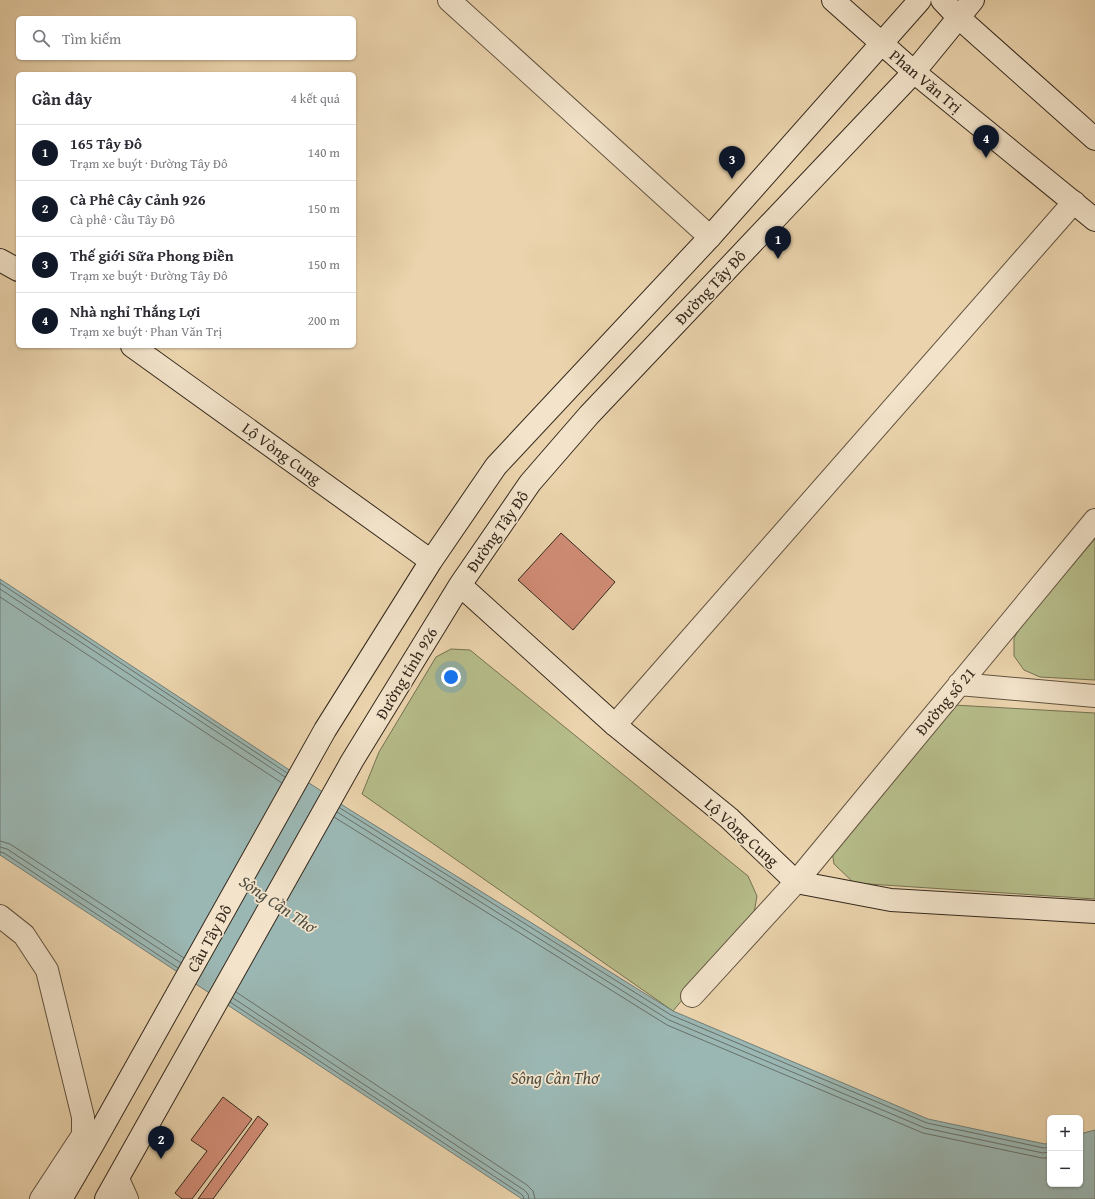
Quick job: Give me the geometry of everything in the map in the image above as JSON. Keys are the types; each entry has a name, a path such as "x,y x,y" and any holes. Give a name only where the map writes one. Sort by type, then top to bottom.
{"main road":[{"path":"449,0 710,237"},
{"name":"Phan Văn Trị","path":"833,0 914,72 1095,220"},
{"path":"431,561 496,466 710,237 920,0"},
{"path":"942,0 958,17 1095,138"},
{"name":"Đường Tây Đô","path":"460,585 530,483 589,415 914,72 973,0"},
{"path":"615,725 1074,202"},
{"path":"0,260 16,269"},
{"name":"Lộ Vòng Cung","path":"135,348 431,561"},
{"name":"Đường số 21","path":"692,996 796,882 1095,520"},
{"name":"Cầu Tây Đô","path":"61,1199 325,730 431,561"},
{"name":"Lộ Vòng Cung","path":"460,585 615,725 729,818 796,882"},
{"name":"Đường tỉnh 926","path":"122,1170 352,761 460,585"},
{"path":"959,684 1095,696"},
{"path":"796,882 891,900 1095,912"},
{"path":"0,916 24,935 47,970 83,1117 83,1135 41,1199"},
{"path":"106,1199 122,1170"},
{"path":"122,1170 127,1199"}],"green space":[{"path":"1095,539 1095,680 1040,677 1024,670 1014,656 1014,638 1023,623"},
{"path":"451,649 470,650 748,876 757,896 754,913 673,1011 362,794 379,752 436,657"},
{"path":"954,705 1095,713 1095,899 854,883 834,864 832,851"}],"water":[{"name":"Sông Cần Thơ","path":"0,579 347,808 673,1011 928,1119 1047,1144 1047,1187 1083,1187 1083,1133 1095,1130 1095,1199 522,1199 0,855"}],"building":[{"path":"561,533 615,582 573,630 518,580"},
{"path":"223,1097 252,1119 192,1199 182,1199 175,1193 207,1151 191,1140"},
{"path":"258,1116 268,1124 213,1199 198,1199"}],"place":[{"name":"Nhà nghỉ Thắng Lợi","path":"986,158"},
{"name":"Thế giới Sữa Phong Điền","path":"732,179"},
{"name":"165 Tây Đô","path":"778,259"},
{"name":"Cà Phê Cây Cảnh 926","path":"161,1159"}]}
